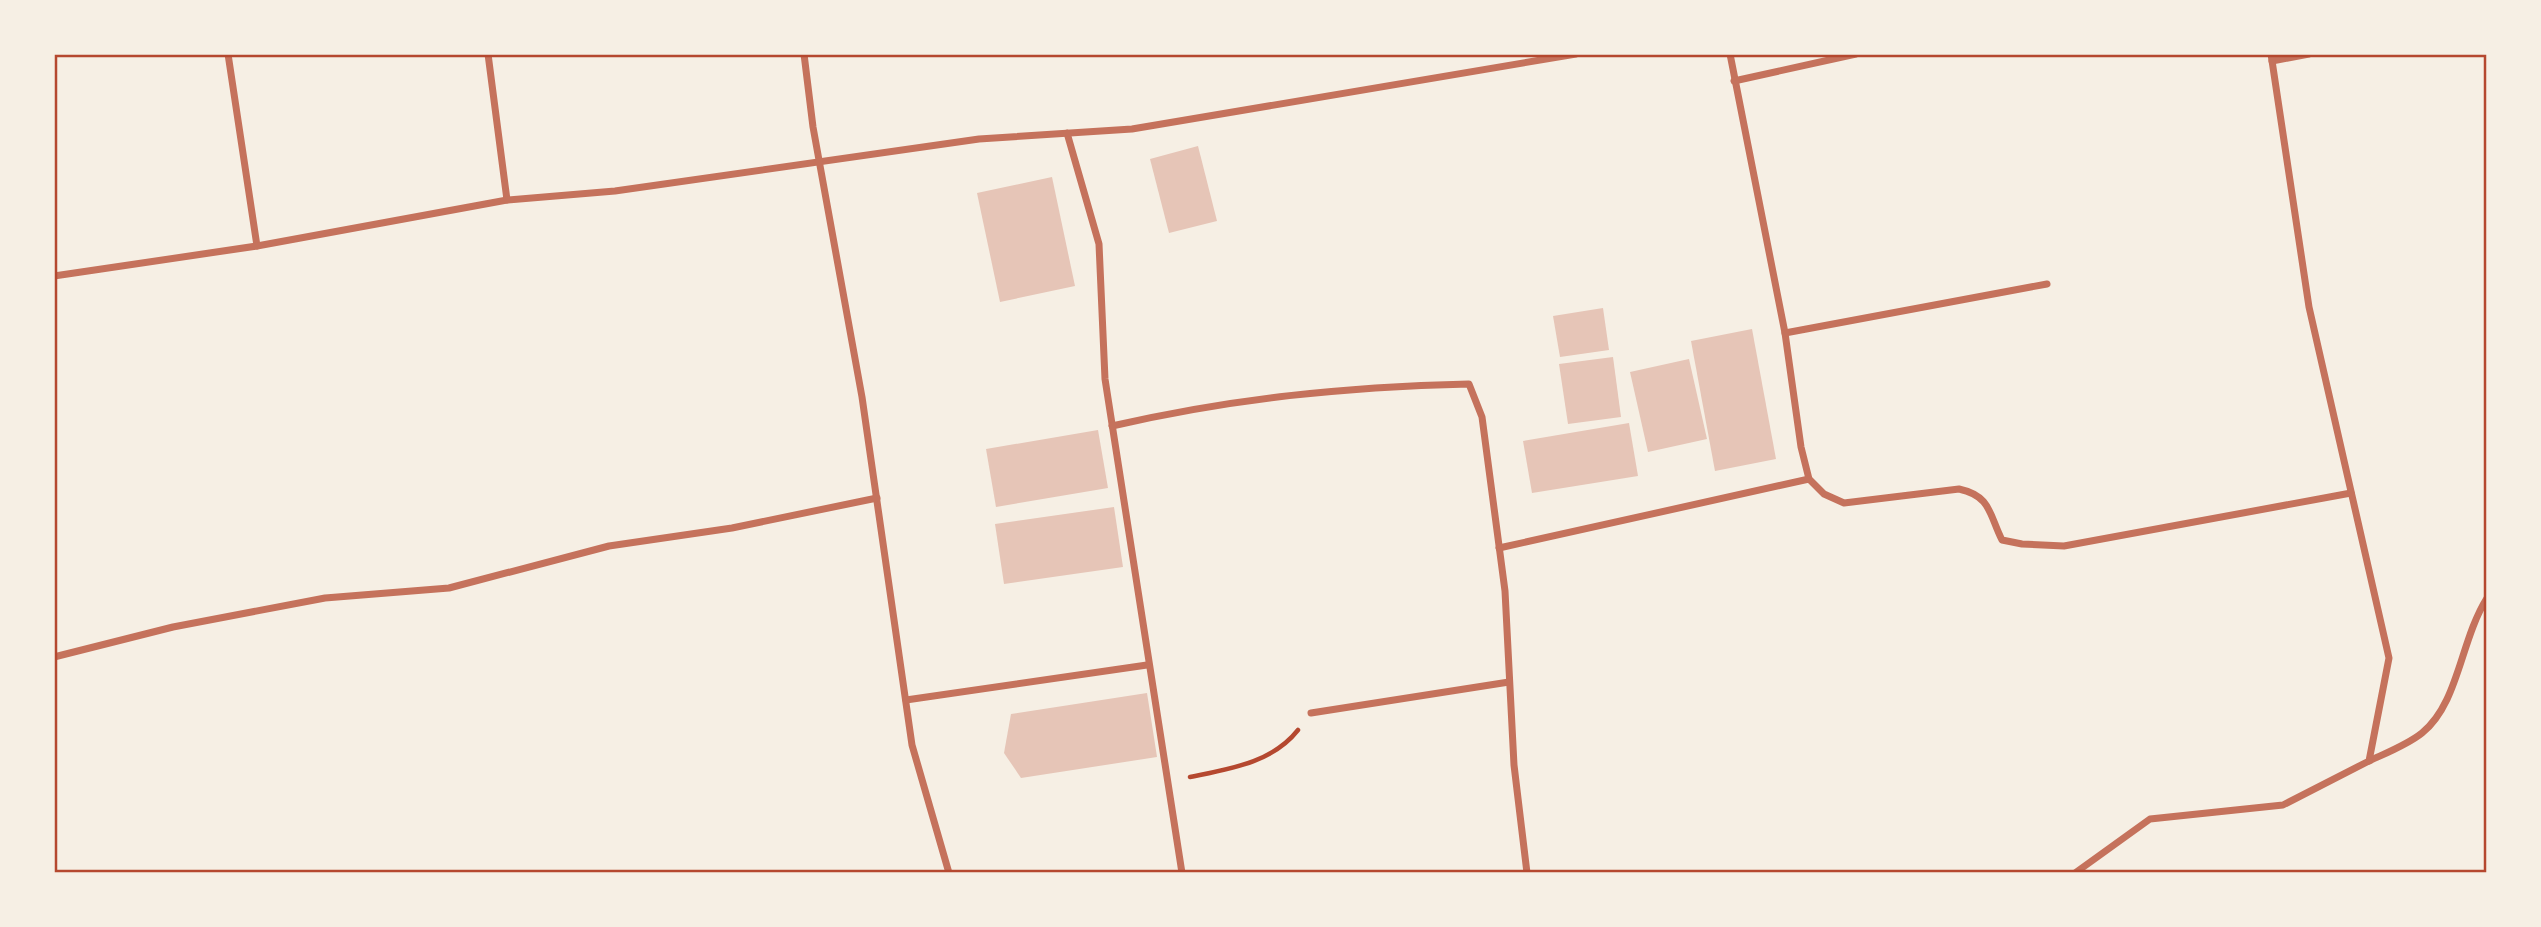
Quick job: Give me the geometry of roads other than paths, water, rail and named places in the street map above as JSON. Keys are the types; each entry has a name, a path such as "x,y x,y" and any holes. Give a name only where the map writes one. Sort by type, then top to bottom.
{"street":[{"path":"228,54 257,246"},
{"path":"488,54 507,200"},
{"path":"804,54 877,498 912,745 949,873"},
{"path":"54,276 257,246 507,200 615,191 820,164 979,139 1132,129 1576,54"},
{"path":"1730,54 1785,333 1801,447 1809,479 1824,494 1844,503 1959,489 1972,491 1984,498 2002,540 2064,546 2351,493"},
{"path":"1734,81 1856,54"},
{"path":"2309,54 2271,58 2309,307 2389,658 2369,761"},
{"path":"1067,133 1099,244 1105,379 1147,665 1182,873"},
{"path":"1785,333 2047,284"},
{"path":"1112,426 1176,411 1273,396 1363,386 1469,384 1482,417 1505,591 1514,765 1527,873"},
{"path":"1499,548 1809,479"},
{"path":"54,657 173,627 325,598 449,588 609,546 732,528 877,498"},
{"path":"2075,873 2150,819 2283,805 2420,735 2436,720 2448,702 2473,620 2487,598"},
{"path":"906,700 1147,665"},
{"path":"1311,713 1509,682"}]}
